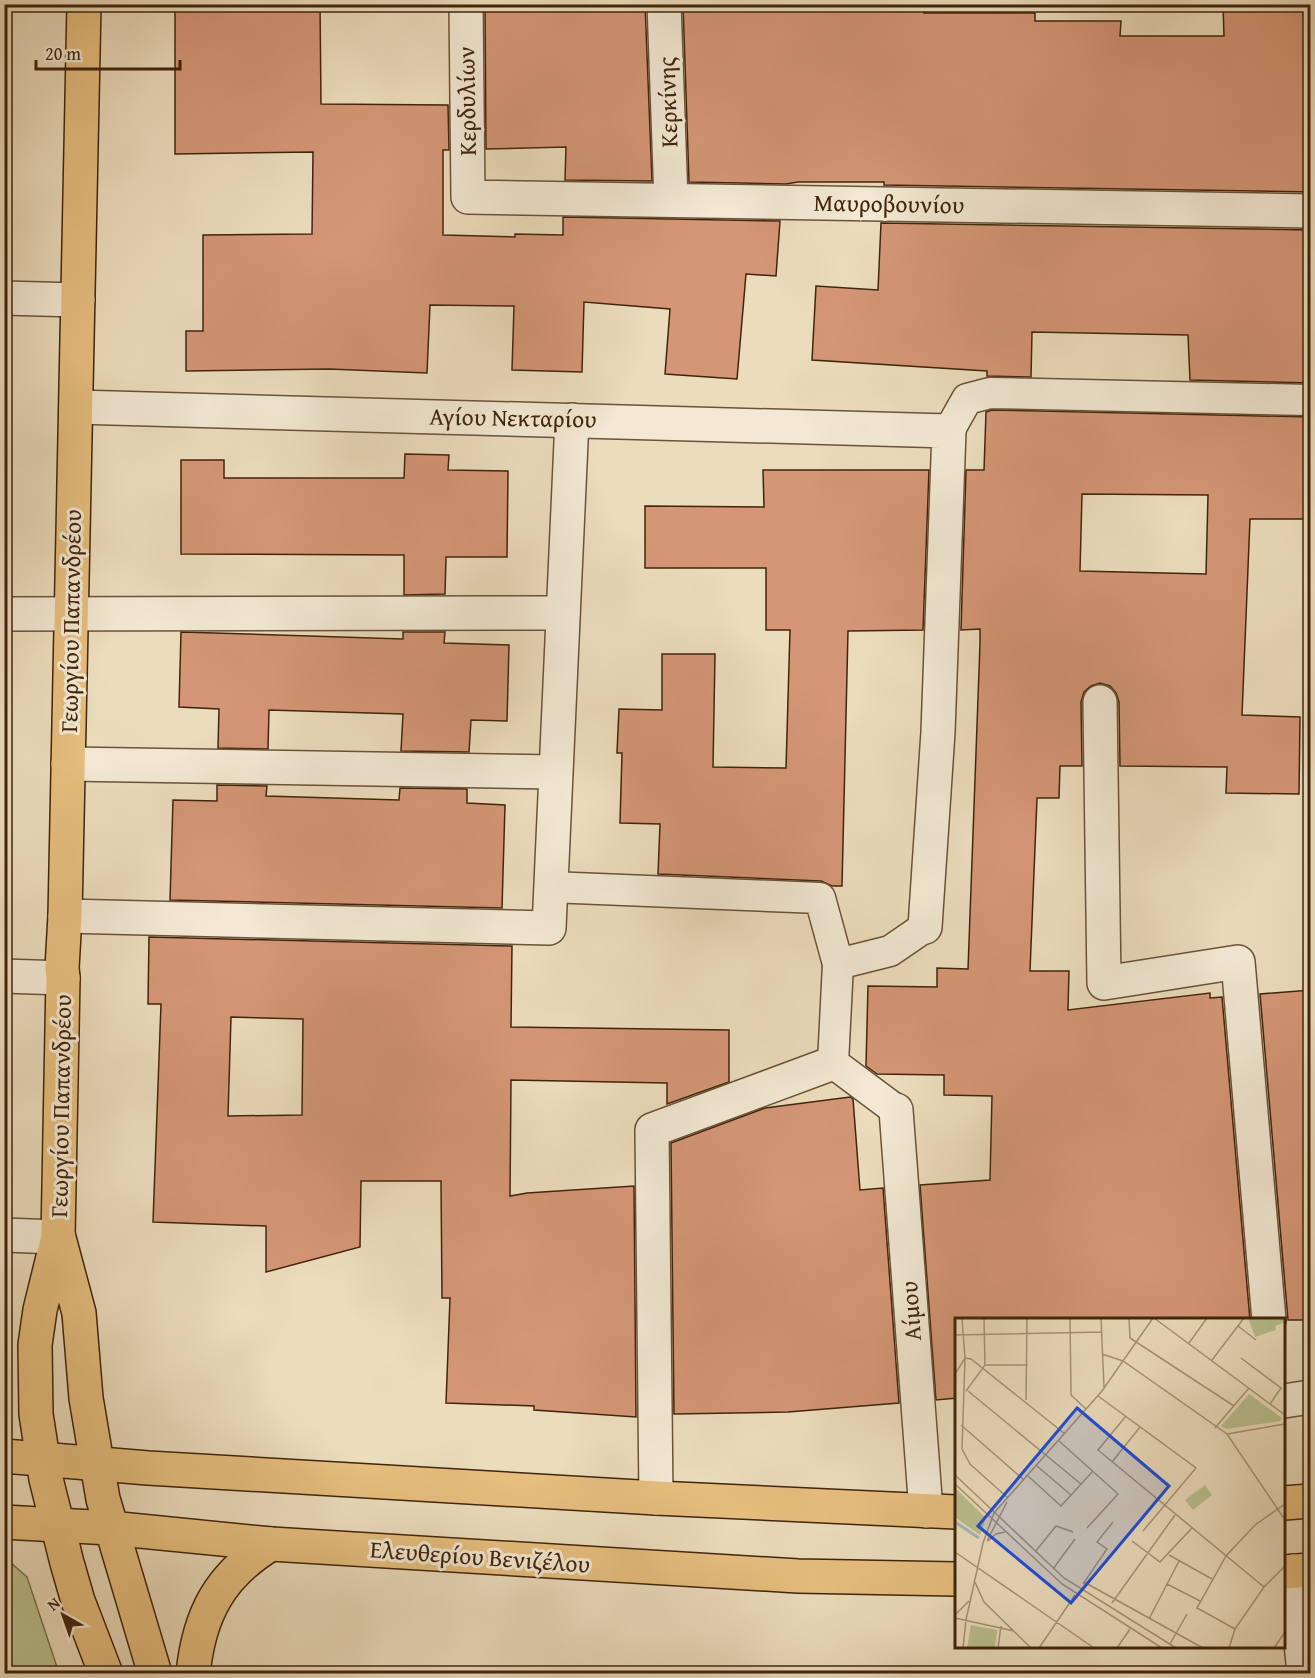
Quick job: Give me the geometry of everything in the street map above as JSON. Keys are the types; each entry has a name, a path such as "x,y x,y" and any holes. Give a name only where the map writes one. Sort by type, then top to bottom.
{"main road":[{"name":"Γεωργίου Παπανδρέου","path":"84,4 58,1237 40,1310 35,1345 36,1414 42,1459 78,1601 106,1674"},
{"name":"Γεωργίου Παπανδρέου","path":"58,1237 79,1313 86,1398 96,1464 110,1528 155,1674"},
{"path":"4,1456 96,1464 656,1498 941,1511"},
{"path":"1285,1503 1311,1501"},
{"name":"Ελευθερίου Βενιζέλου","path":"4,1522 110,1528 272,1544 798,1576 955,1580"},
{"path":"193,1674 201,1630 214,1597 242,1565 272,1544"}],"street":[{"name":"Κερδυλίων","path":"466,4 468,196"},
{"name":"Κερκίνης","path":"664,4 671,200"},
{"name":"Μαυροβουνίου","path":"468,196 1311,212"},
{"path":"4,298 78,300"},
{"path":"838,964 890,951 925,927 939,732 949,431 967,399 990,393 1311,400"},
{"name":"Αγίου Νεκταρίου","path":"76,407 949,431"},
{"path":"64,916 549,928 572,420"},
{"path":"4,615 563,613"},
{"path":"1100,702 1104,983 1238,962 1269,1318"},
{"path":"68,764 555,772"},
{"path":"550,887 820,898 838,964 833,1063"},
{"path":"4,976 63,978"},
{"path":"833,1063 896,1110"},
{"path":"656,1498 652,1130 833,1063"},
{"name":"Αίμου","path":"896,1110 941,1511"},
{"path":"4,1235 58,1237"},
{"path":"1285,1401 1311,1397"},
{"path":"1296,1571 1304,1674"}],"green space":[{"path":"5,1561 11,1563 27,1577 59,1673 5,1673"}],"building":[{"path":"175,4 320,4 321,104 448,105 449,150 443,150 443,235 515,237 515,234 563,235 563,217 780,221 776,276 746,274 737,379 665,374 670,309 584,302 582,372 512,370 514,306 430,305 427,373 329,369 186,371 186,331 203,331 203,235 312,234 313,152 175,154"},
{"path":"485,4 645,4 652,181 565,180 566,147 486,149"},
{"path":"683,4 925,5 924,13 1035,13 1035,21 1121,21 1120,36 1224,36 1223,4 1311,4 1311,192 884,185 884,182 786,184 689,182"},
{"path":"881,223 1311,230 1311,383 1190,380 1188,335 1032,332 1031,377 987,376 987,371 812,360 816,286 878,290"},
{"path":"992,410 1311,417 1311,519 1250,519 1242,715 1300,717 1299,794 1226,793 1227,767 1120,766 1119,702 1116,693 1110,686 1100,683 1084,692 1081,702 1082,766 1060,766 1059,798 1037,798 1030,971 1069,971 1068,1010 1210,993 1210,998 1222,997 1250,1318 955,1318 955,1398 936,1400 920,1185 990,1180 992,1096 944,1095 944,1075 877,1074 866,1066 868,986 937,987 937,968 968,969 980,629 961,630 966,470 984,470 986,412","holes":["1082,494 1208,495 1206,574 1080,571"]},
{"path":"405,454 449,455 448,470 508,471 507,557 446,557 445,594 404,595 404,555 181,554 181,460 224,460 224,478 404,478"},
{"path":"763,470 929,470 923,630 848,631 842,886 832,886 821,881 658,874 660,824 620,823 622,753 617,753 619,709 662,710 662,654 715,654 713,767 786,768 790,630 766,630 766,568 645,568 645,506 764,507"},
{"path":"181,632 403,639 403,632 445,632 444,643 509,645 507,721 471,720 469,752 401,751 403,714 269,710 268,749 218,748 219,709 179,707"},
{"path":"217,785 267,786 266,796 399,800 400,788 467,789 467,803 505,805 502,908 170,900 173,800 217,801"},
{"path":"149,937 512,946 511,1027 729,1030 729,1082 667,1104 667,1083 511,1080 510,1196 634,1186 636,1417 534,1410 534,1406 446,1403 450,1298 442,1298 441,1181 361,1181 360,1247 266,1272 266,1226 153,1222 161,1004 148,1004","holes":["231,1017 303,1019 302,1115 228,1116"]},
{"path":"1311,990 1311,1320 1288,1320 1260,994"},
{"path":"850,1097 853,1099 860,1190 883,1188 899,1403 788,1412 674,1414 671,1143 765,1108"}]}
